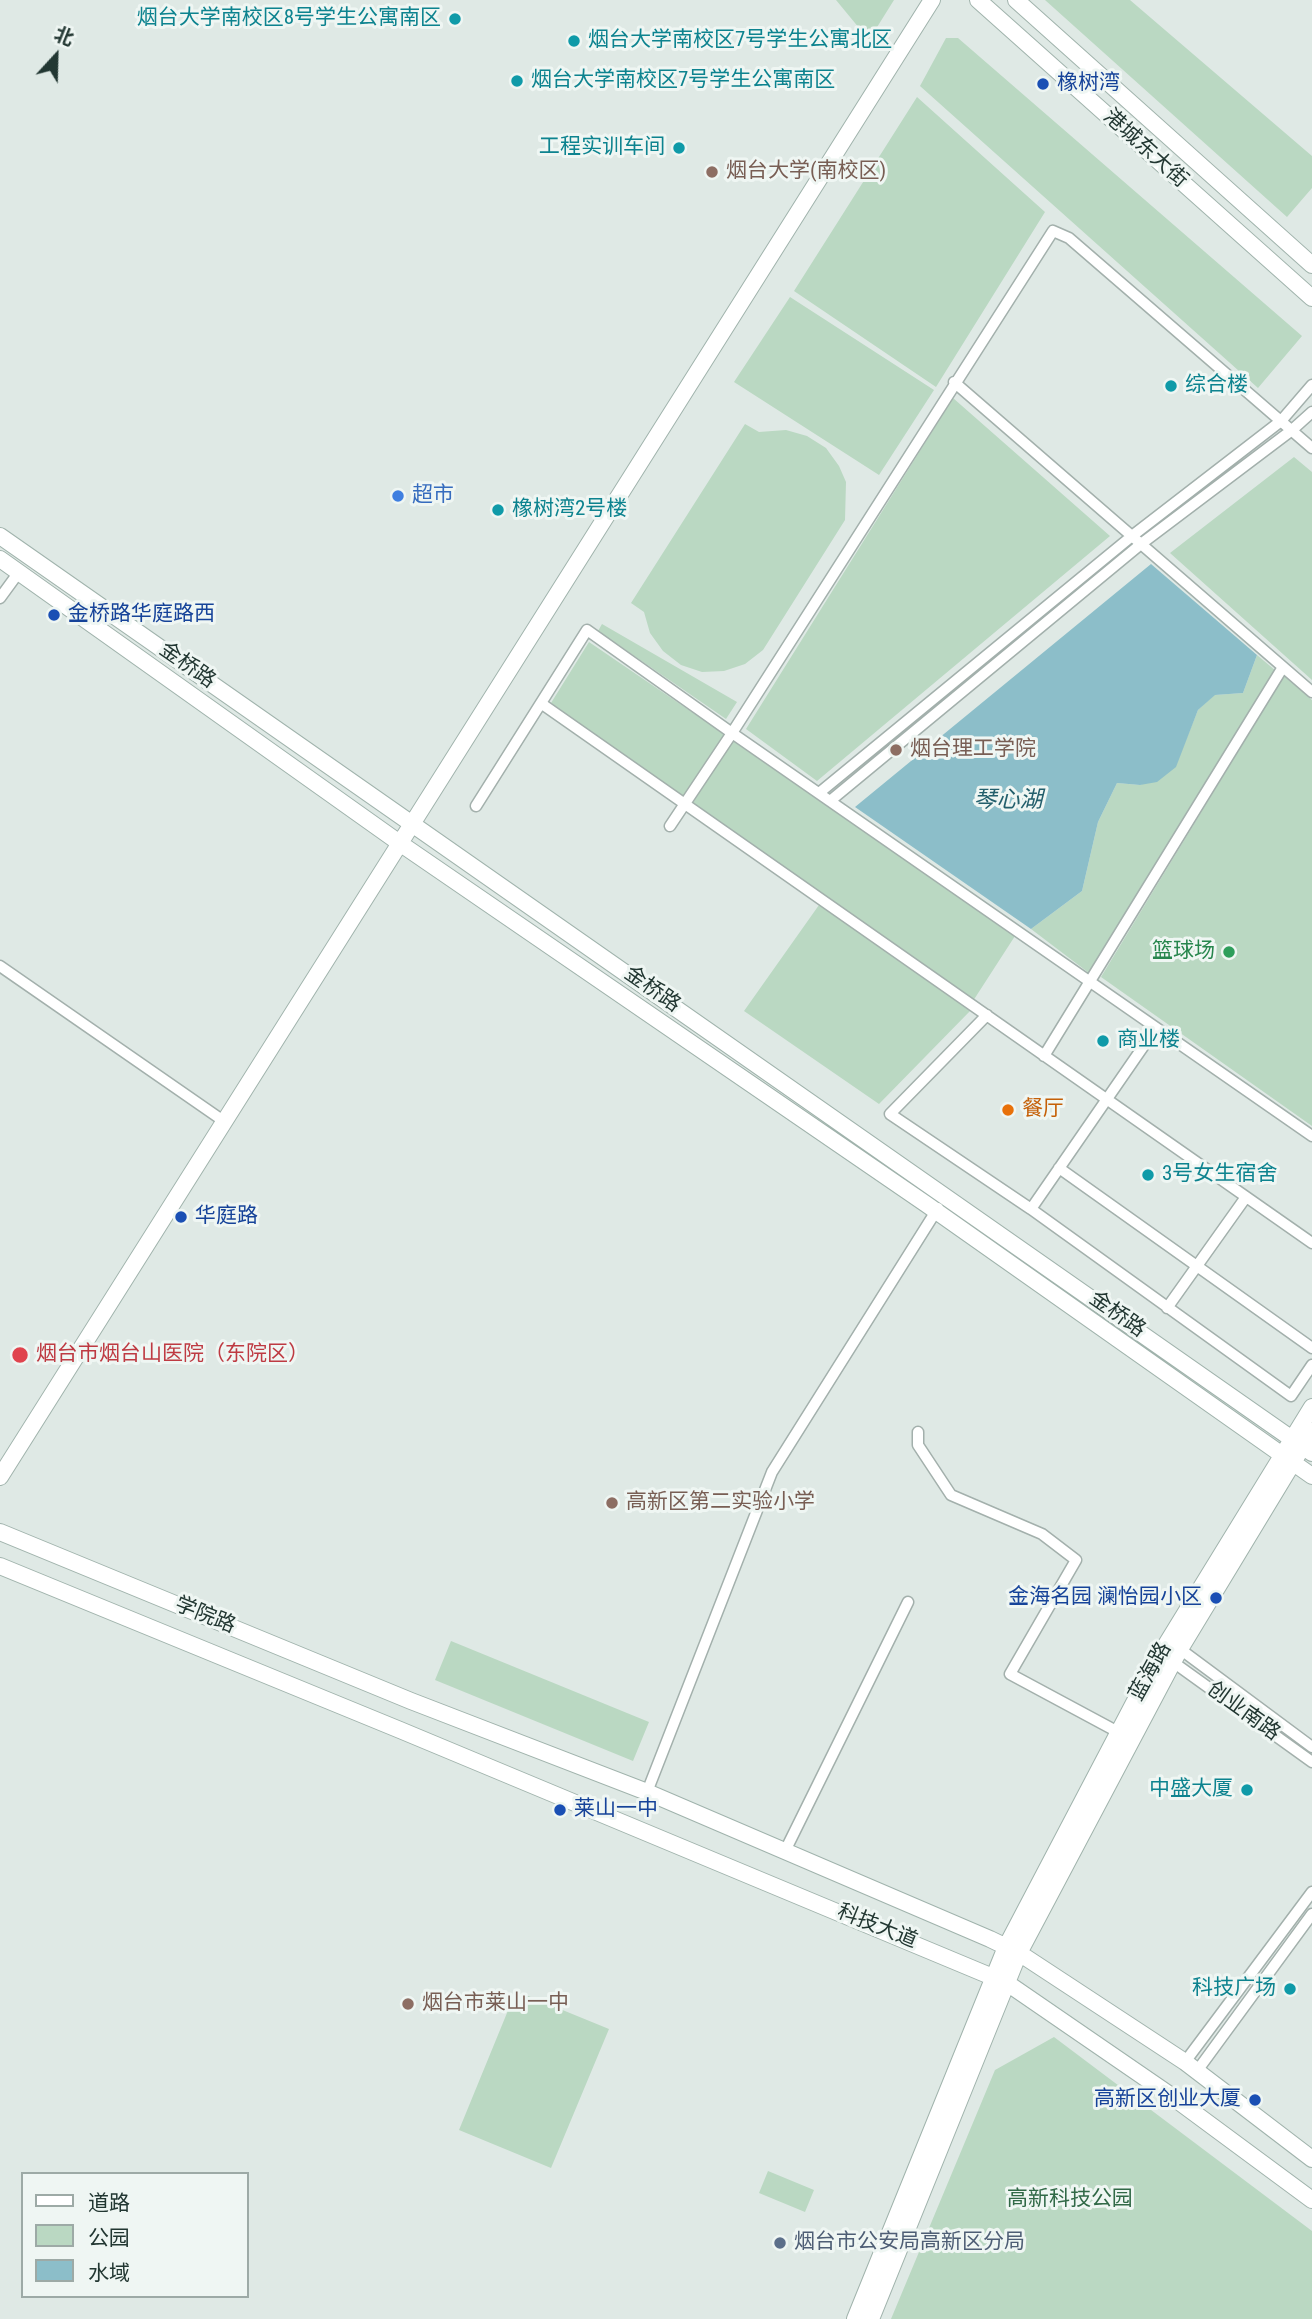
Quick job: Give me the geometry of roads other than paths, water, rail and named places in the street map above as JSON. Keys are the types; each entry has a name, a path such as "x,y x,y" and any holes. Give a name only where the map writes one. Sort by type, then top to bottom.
{"street":[{"path":"0,1477 932,0"},
{"name":"港城东大街","path":"978,0 1312,298"},
{"name":"港城东大街","path":"1016,0 1312,265"},
{"path":"670,826 1053,230 1069,238 1312,448"},
{"path":"954,382 1312,692"},
{"path":"819,793 1132,536 1281,421 1312,385"},
{"path":"830,801 1141,544 1312,412"},
{"name":"金桥路","path":"0,536 1302,1445"},
{"name":"金桥路","path":"0,559 401,844 936,1211 1312,1476"},
{"path":"0,598 19,572"},
{"path":"476,806 587,630 1312,1136"},
{"path":"1044,1056 1283,667"},
{"path":"542,704 1312,1243"},
{"path":"0,967 225,1122"},
{"path":"986,1015 890,1114 1031,1209 1292,1396 1312,1365"},
{"path":"1031,1209 1156,1028"},
{"path":"1059,1168 1312,1348"},
{"path":"647,1792 772,1472 946,1196"},
{"path":"1167,1308 1246,1197"},
{"name":"蓝海路","path":"1302,1445 1312,1407"},
{"name":"蓝海路","path":"1012,1950 1118,1732 1156,1661 1287,1457 1302,1445 1312,1431"},
{"path":"918,1432 918,1445 951,1495 1042,1534 1076,1560 1010,1674 1118,1732"},
{"name":"蓝海路","path":"1012,1950 1287,1457"},
{"name":"学院路","path":"0,1532 411,1701"},
{"name":"学院路","path":"0,1566 400,1730"},
{"path":"786,1849 908,1602"},
{"name":"创业南路","path":"1177,1656 1312,1747"},
{"name":"创业南路","path":"1177,1656 1312,1762"},
{"path":"400,1730 411,1701"},
{"name":"科技大道","path":"411,1701 786,1849 1012,1950 1191,2066 1312,2159"},
{"name":"科技大道","path":"400,1730 1000,1980 1170,2095 1312,2200"},
{"path":"1191,2066 1312,1892"},
{"path":"1191,2066 1312,1913"},
{"path":"871,2319 1012,1950"},
{"path":"855,2319 1000,1980"}],"water":[{"name":"琴心湖","path":"1151,564 1257,655 1243,693 1215,695 1198,710 1176,767 1157,782 1140,785 1117,783 1098,822 1082,891 1031,929 855,807"}],"place":[{"name":"烟台大学南校区8号学生公寓南区","path":"455,19"},
{"name":"烟台大学南校区7号学生公寓北区","path":"574,41"},
{"name":"烟台大学南校区7号学生公寓南区","path":"517,81"},
{"name":"橡树湾","path":"1043,84"},
{"name":"工程实训车间","path":"679,148"},
{"name":"烟台大学(南校区)","path":"712,172"},
{"name":"综合楼","path":"1171,386"},
{"name":"超市","path":"398,496"},
{"name":"橡树湾2号楼","path":"498,510"},
{"name":"金桥路华庭路西","path":"54,615"},
{"name":"烟台理工学院","path":"896,750"},
{"name":"篮球场","path":"1229,952"},
{"name":"商业楼","path":"1103,1041"},
{"name":"餐厅","path":"1008,1110"},
{"name":"3号女生宿舍","path":"1148,1175"},
{"name":"华庭路","path":"181,1217"},
{"name":"烟台市烟台山医院（东院区）","path":"20,1355"},
{"name":"高新区第二实验小学","path":"612,1503"},
{"name":"金海名园 澜怡园小区","path":"1216,1598"},
{"name":"中盛大厦","path":"1247,1790"},
{"name":"莱山一中","path":"560,1810"},
{"name":"科技广场","path":"1290,1989"},
{"name":"烟台市莱山一中","path":"408,2004"},
{"name":"高新区创业大厦","path":"1255,2100"},
{"name":"烟台市公安局高新区分局","path":"780,2243"}],"park label":[{"name":"高新科技公园","path":"1070,2200"}]}
